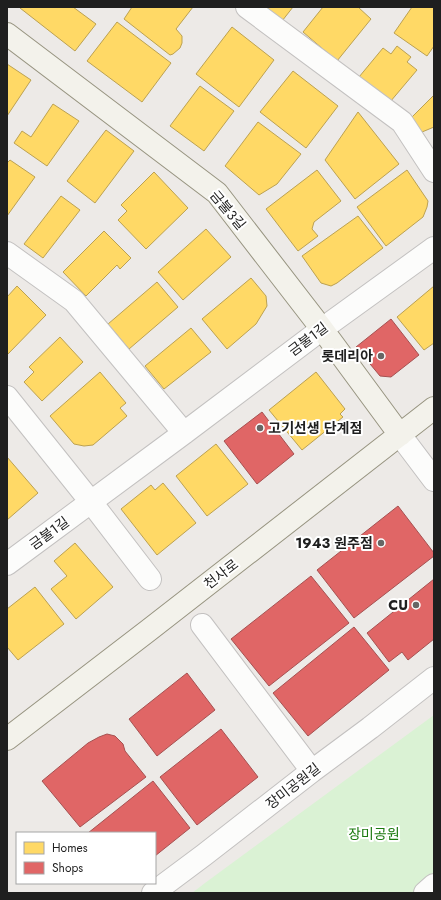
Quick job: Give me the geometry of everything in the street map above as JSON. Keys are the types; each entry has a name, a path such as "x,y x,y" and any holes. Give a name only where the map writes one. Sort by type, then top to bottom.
{"street":[{"path":"247,7 402,122 434,171"},
{"name":"금불3길","path":"7,34 217,193 322,329 400,435"},
{"name":"금불1길","path":"7,564 322,329 434,248"},
{"path":"7,253 74,301 184,433"},
{"path":"7,398 91,502 150,579"},
{"name":"천사로","path":"7,739 434,408"},
{"path":"400,435 434,480"},
{"path":"202,625 312,771"},
{"name":"장미공원길","path":"153,893 434,678"},
{"path":"425,893 434,885"}],"green space":[{"name":"장미공원","path":"434,715 434,893 192,893 205,883"}],"building: Homes":[{"path":"20,7 73,7 96,24 75,51"},
{"path":"132,7 193,7 176,29 182,36 180,48 170,55 124,19"},
{"path":"262,7 293,7 282,21"},
{"path":"323,7 358,7 371,19 337,61 303,32"},
{"path":"412,7 434,7 434,46 427,56 394,33"},
{"path":"117,22 171,63 142,102 87,61"},
{"path":"232,27 274,60 239,107 196,74"},
{"path":"397,46 411,57 407,62 417,70 390,102 359,77 383,48 391,54"},
{"path":"7,64 31,80 7,116"},
{"path":"293,71 338,106 306,148 260,112"},
{"path":"200,86 234,111 204,151 170,126"},
{"path":"434,95 434,127 422,132 410,119"},
{"path":"53,104 79,121 47,166 14,143 22,131 31,137"},
{"path":"358,112 399,164 355,199 325,160"},
{"path":"258,122 301,154 277,184 259,195 225,166"},
{"path":"106,130 134,151 95,203 67,181"},
{"path":"10,160 35,177 7,216 7,163"},
{"path":"317,170 341,201 314,222 312,229 318,236 298,251 266,209"},
{"path":"407,170 428,201 427,207 423,217 386,246 357,207"},
{"path":"154,172 188,208 146,249 118,220 127,211 121,205"},
{"path":"61,196 80,210 43,258 24,244"},
{"path":"358,216 383,248 337,283 331,286 321,283 302,256"},
{"path":"206,229 231,257 183,300 158,272"},
{"path":"104,231 131,258 120,269 117,265 86,296 63,272"},
{"path":"251,278 266,296 267,306 256,324 227,349 202,319"},
{"path":"157,282 178,307 129,349 108,324"},
{"path":"17,286 46,315 7,355 7,297"},
{"path":"434,286 434,343 424,350 397,317"},
{"path":"191,328 211,352 164,389 145,366"},
{"path":"60,337 83,362 42,401 24,382 34,372 29,367"},
{"path":"100,372 126,403 120,408 127,416 93,445 84,446 74,444 50,416"},
{"path":"316,372 345,409 340,414 343,417 302,450 269,410"},
{"path":"216,444 248,484 207,516 176,476"},
{"path":"7,457 38,493 7,520"},
{"path":"163,483 196,523 157,555 121,509 151,485 155,490"},
{"path":"75,543 113,587 76,619 51,589 67,576 54,561"},
{"path":"35,587 64,624 18,660 7,647 7,609"}],"building: Shops":[{"path":"391,319 419,355 391,377 380,376 356,347"},
{"path":"262,412 294,454 257,484 224,441"},
{"path":"398,506 434,553 434,556 354,618 317,570"},
{"path":"311,576 349,623 269,686 231,639"},
{"path":"434,579 434,639 408,660 402,652 389,662 367,633"},
{"path":"354,627 389,670 308,736 273,693"},
{"path":"187,673 215,710 157,756 129,719"},
{"path":"221,729 258,777 197,825 160,777"},
{"path":"107,734 115,736 123,744 125,751 146,777 80,827 42,781 88,743"},
{"path":"153,781 190,828 156,855 156,832 89,832"}],"place":[{"name":"롯데리아","path":"381,356"},
{"name":"고기선생 단계점","path":"260,428"},
{"name":"1943 원주점","path":"381,543"},
{"name":"CU","path":"416,605"}]}
